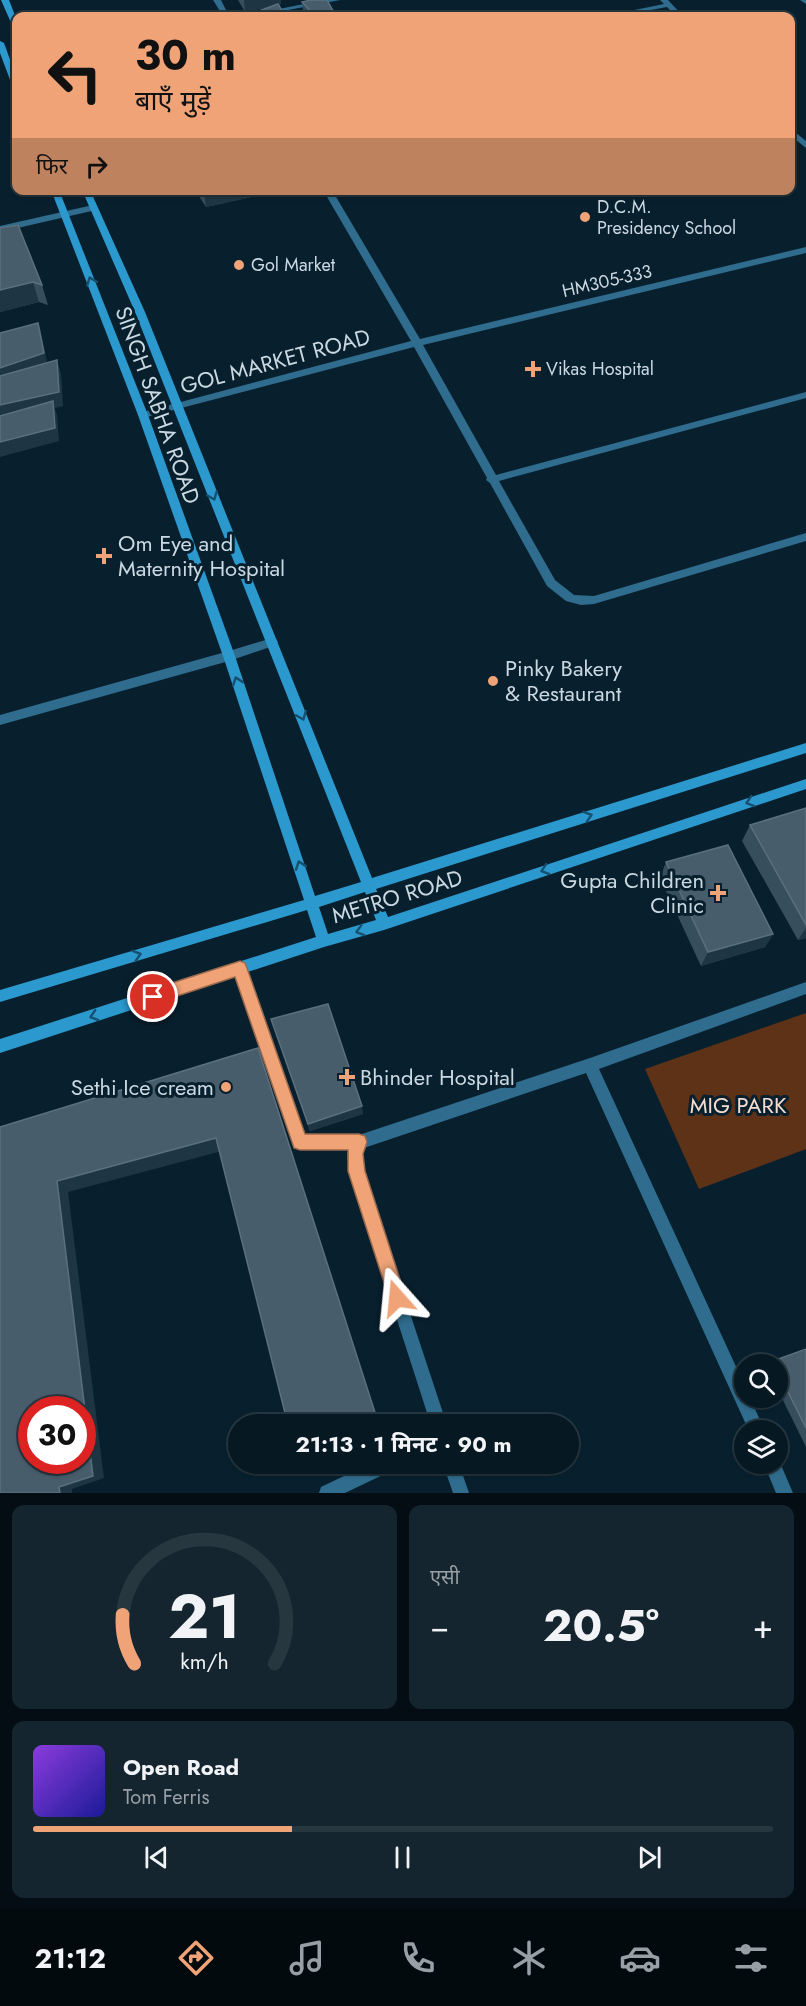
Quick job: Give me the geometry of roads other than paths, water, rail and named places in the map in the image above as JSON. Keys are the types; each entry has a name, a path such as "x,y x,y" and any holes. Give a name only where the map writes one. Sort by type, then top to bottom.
{"street":[{"path":"5,0 12,16"},
{"path":"263,12 293,4 336,0"},
{"path":"625,12 666,2"},
{"path":"0,43 12,74"},
{"path":"795,135 806,146"},
{"name":"SINGH SABHA ROAD","path":"58,195 143,415 229,656 324,941"},
{"name":"SINGH SABHA ROAD","path":"88,195 140,312 370,884 384,924"},
{"path":"330,195 393,300 550,583 561,594 580,602 806,537"},
{"path":"0,229 93,208"},
{"name":"HM305-333","path":"416,343 806,250"},
{"name":"GOL MARKET ROAD","path":"143,415 416,343"},
{"path":"491,480 806,395"},
{"path":"0,720 272,642"},
{"name":"METRO ROAD","path":"0,996 312,903 806,748"},
{"name":"METRO ROAD","path":"0,1046 324,941 384,924 806,784"},
{"path":"240,968 300,1142 359,1142 590,1065 806,988"},
{"path":"590,1065 752,1420"},
{"path":"359,1142 354,1154 356,1171 434,1414"},
{"path":"327,1493 366,1474"},
{"path":"454,1474 461,1493"},
{"path":"776,1474 785,1493"}],"place":[{"name":"D.C.M. Presidency School","path":"585,217"},
{"name":"Gol Market","path":"239,265"},
{"name":"Vikas Hospital","path":"533,369"},
{"name":"Om Eye and Maternity Hospital","path":"104,556"},
{"name":"Pinky Bakery & Restaurant","path":"493,681"},
{"name":"Gupta Children Clinic","path":"718,893"},
{"name":"Bhinder Hospital","path":"347,1077"},
{"name":"Sethi Ice cream","path":"226,1087"}],"park label":[{"name":"MIG PARK","path":"738,1105"}]}
